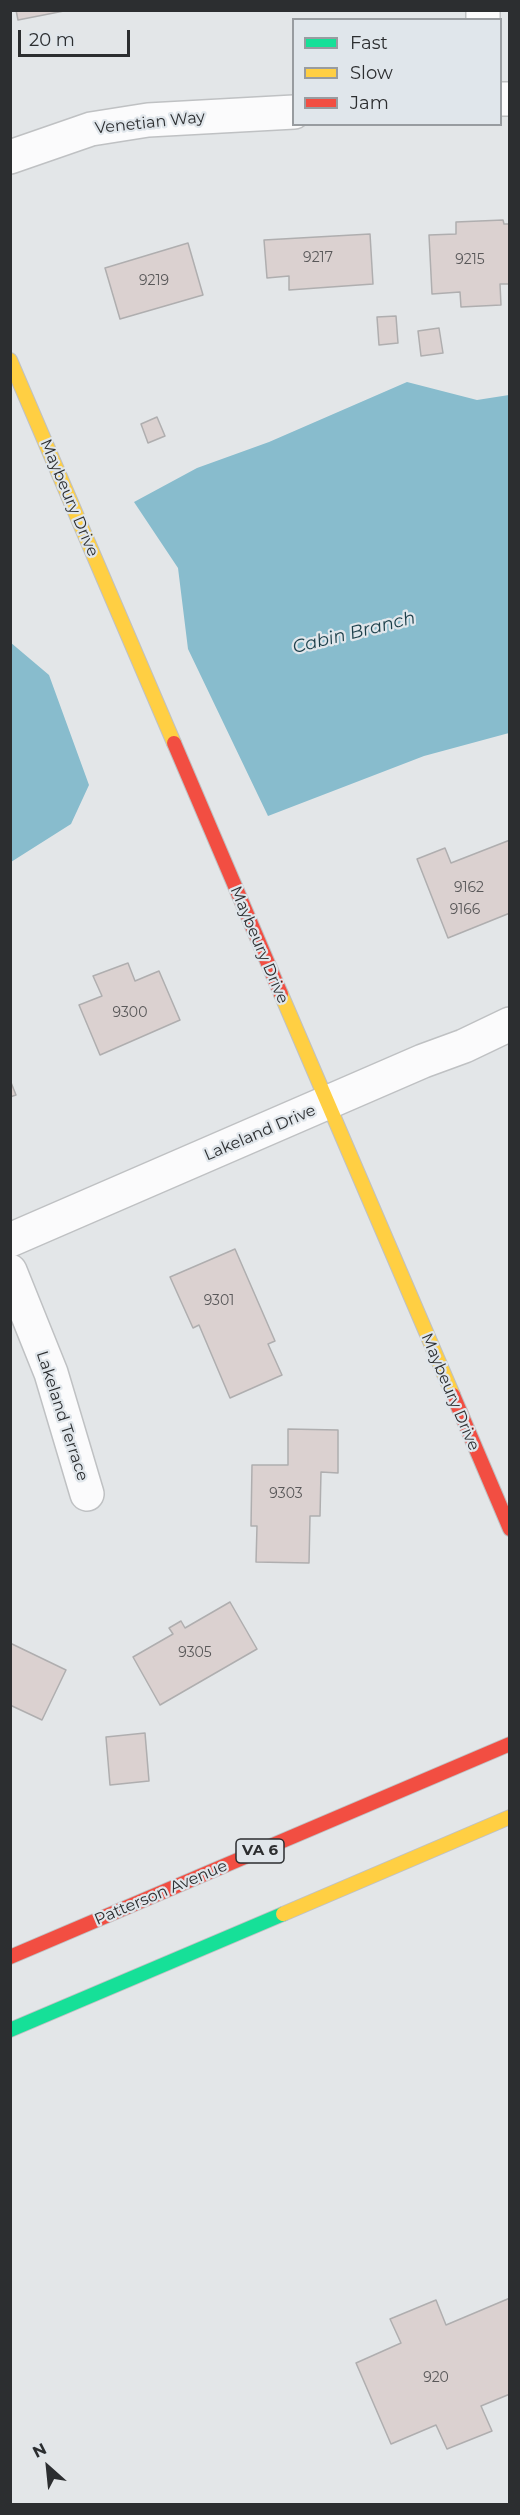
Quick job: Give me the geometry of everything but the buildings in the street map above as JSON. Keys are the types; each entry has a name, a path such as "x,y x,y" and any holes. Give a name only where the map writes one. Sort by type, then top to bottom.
{"street":[{"name":"Venetian Way","path":"10,157 91,129 148,120 292,112"},
{"name":"Maybeury Drive","path":"10,360 326,1104 510,1529"},
{"name":"Lakeland Drive","path":"10,1240 423,1061 464,1046 510,1024"},
{"name":"Lakeland Terrace","path":"10,1271 51,1373 87,1494"},
{"name":"Patterson Avenue","path":"10,1958 510,1744"},
{"path":"10,2030 510,1817"}],"water":[{"name":"Cabin Branch","path":"407,382 477,400 509,395 509,733 424,756 268,816 188,649 178,568 134,502 197,468 269,442"},
{"path":"10,642 49,675 89,785 71,824 11,862"}],"traffic: fast":[{"path":"10,2030 283,1914"}],"traffic: slow":[{"path":"10,360 174,743"},
{"path":"281,994 453,1395"},
{"path":"283,1914 510,1817"}],"traffic: jam":[{"path":"174,743 281,994"},
{"path":"453,1395 510,1529"},
{"path":"10,1957 510,1744"}]}
